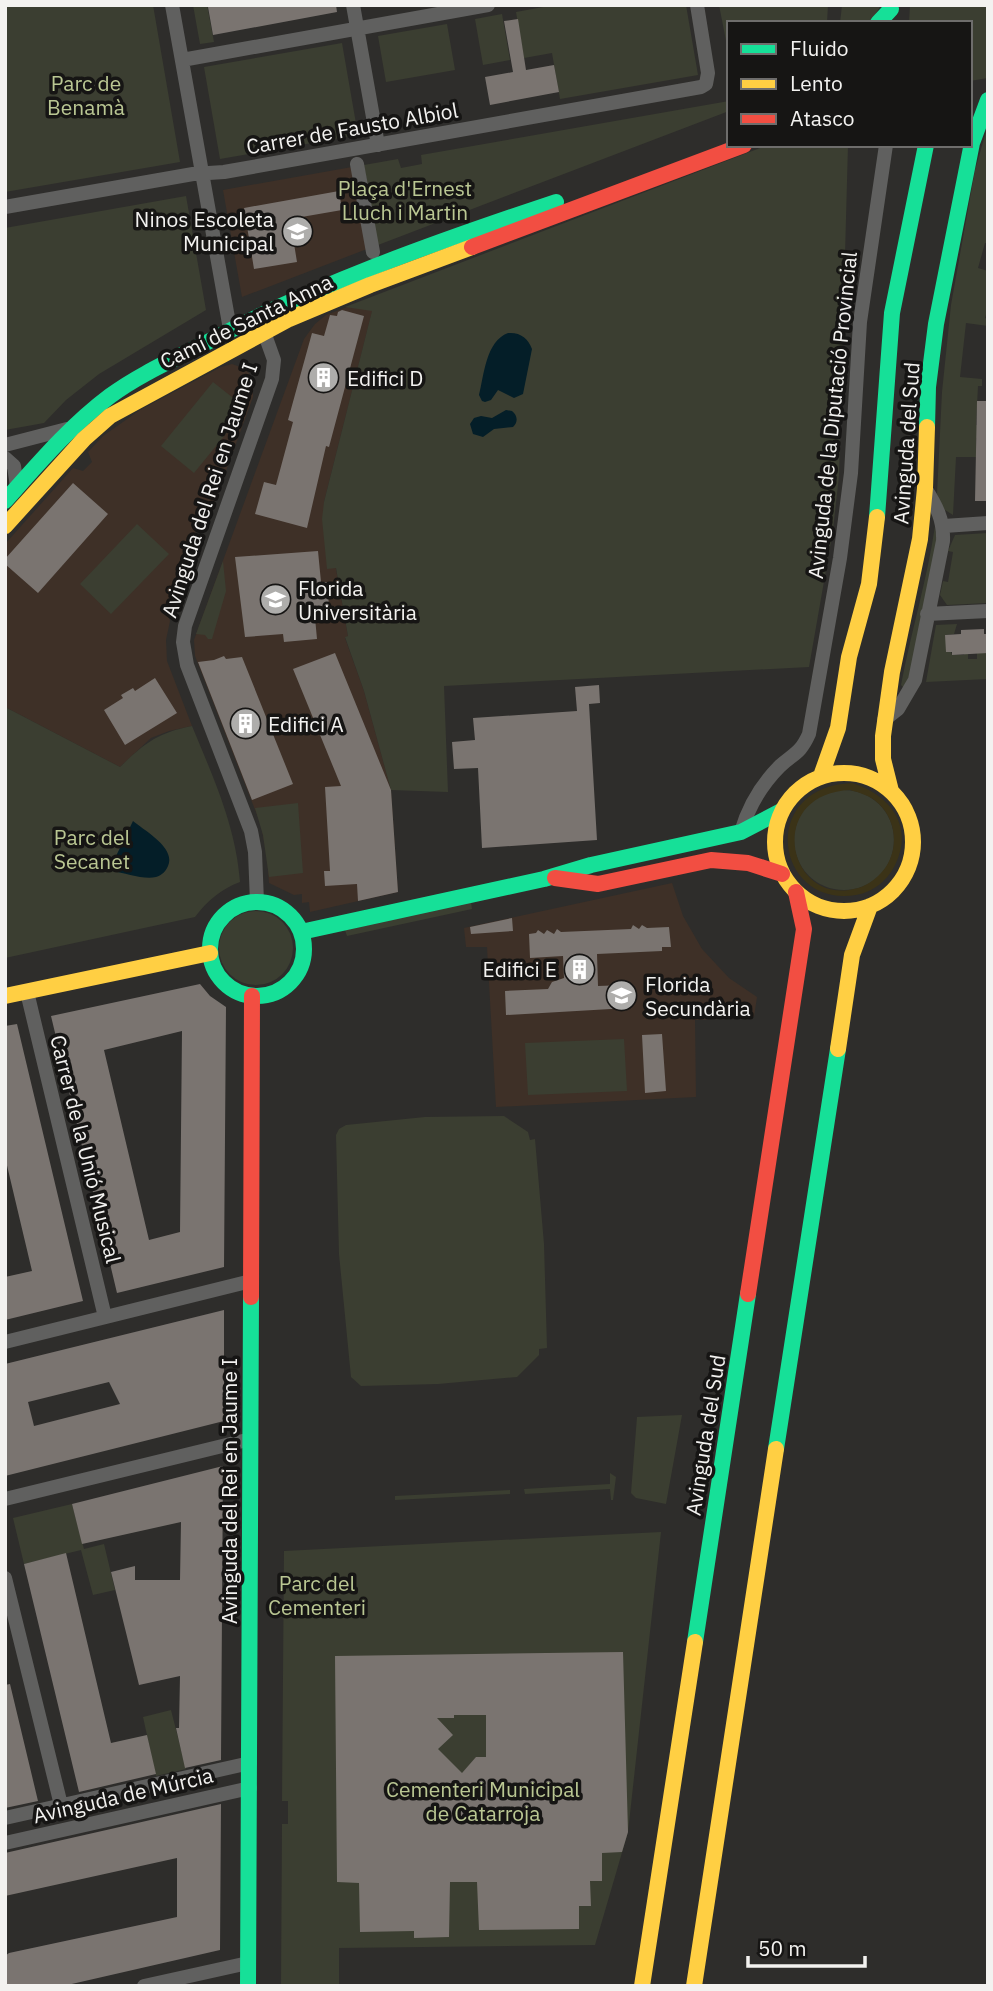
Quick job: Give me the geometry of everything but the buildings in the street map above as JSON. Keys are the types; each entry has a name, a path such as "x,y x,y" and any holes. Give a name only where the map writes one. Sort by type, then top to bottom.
{"main road":[{"name":"Avinguda del Sud","path":"972,143 988,99"},
{"name":"Camí de Santa Anna","path":"5,527 84,439 110,416 289,319 359,290 739,147"},
{"name":"Avinguda del Sud","path":"821,776 835,738 849,657 870,584 892,313 926,147"},
{"name":"Avinguda del Sud","path":"891,791 883,758 884,720 920,539 925,488 928,387 936,324 971,147"},
{"path":"5,501 72,428 112,395 290,299 397,256 558,202 696,165"},
{"path":"839,772 876,780 891,791 902,804 913,835 911,858 901,880 888,895 870,906 831,910 812,903 796,892 782,874 775,855 775,835 781,811 790,798 804,785 821,776 839,772"},
{"path":"301,932 544,879 591,865 741,832 781,811"},
{"path":"544,879 567,879 598,884 711,860 729,859 759,864 782,874"},
{"name":"Avinguda del Sud","path":"642,1986 804,929 796,892"},
{"path":"257,902 280,908 296,922 301,932 303,959 290,982 279,991 252,996 232,989 217,974 210,953 213,933 224,916 234,908 257,902"},
{"path":"694,1986 852,955 870,906"},
{"path":"5,996 210,953"},
{"name":"Avinguda del Rei en Jaume I","path":"248,1986 252,996"}],"street":[{"path":"172,5 230,329"},
{"path":"353,5 378,145"},
{"path":"182,60 488,5"},
{"name":"Carrer de Fausto Albiol","path":"5,207 695,89 706,84 708,73 696,5"},
{"name":"Avinguda de la Diputació Provincial","path":"741,832 746,814 769,778 802,749 809,734 840,558 851,473 860,322 886,147"},
{"path":"358,164 373,252"},
{"name":"Avinguda del Rei en Jaume I","path":"257,902 255,852 251,831 187,665 183,642 185,626 272,379 274,360 264,332"},
{"path":"5,445 72,428"},
{"path":"5,458 14,466 18,487"},
{"path":"884,720 898,709 915,680 943,541 944,526 925,488"},
{"path":"944,526 988,523"},
{"path":"927,614 988,611"},
{"name":"Carrer de la Unió Musical","path":"27,992 105,1317"},
{"path":"5,1342 251,1281"},
{"path":"5,1499 251,1439"},
{"path":"5,1578 61,1805"},
{"name":"Avinguda de Múrcia","path":"5,1818 250,1763"},
{"name":"Avinguda de Múrcia","path":"5,1843 250,1788"},
{"path":"144,1986 248,1962"}],"shaded area":[{"name":"Ninos Escoleta Municipal","path":"352,167 367,249 242,297 223,190"},
{"name":"Florida Universitària","path":"376,296 324,502 348,636 345,638 364,691 391,790 398,892 310,912 309,902 302,903 302,894 294,895 269,883 261,825 195,656 194,640 304,339 326,315"},
{"path":"232,364 249,373 253,382 253,397 205,528 196,531 167,611 170,621 166,640 167,661 192,726 151,738 120,767 5,707 5,544 73,468 83,471 92,462 88,452 103,436 140,410 221,367"},
{"name":"Florida Secundària","path":"672,883 683,916 702,949 729,978 757,997 754,1017 695,1020 696,1097 496,1107 487,947 466,947 464,928"}],"green space":[{"name":"Parc de Benamà","path":"5,5 153,5 180,162 5,192"},
{"path":"193,5 207,5 214,42 200,44"},
{"path":"554,5 686,5 698,75 560,99 552,53 524,58 516,12"},
{"path":"719,5 828,5 827,21 727,21 727,46"},
{"path":"842,5 881,5 871,21 840,21"},
{"path":"910,5 988,5 988,78 972,81 972,21 909,21"},
{"path":"502,14 510,60 483,65 475,19"},
{"path":"447,24 455,70 386,82 378,36"},
{"path":"342,43 358,135 220,159 204,67"},
{"name":"Plaça d'Ernest Lluch i Martin","path":"727,101 727,112 378,245 364,165 398,159 401,168 422,164 421,155"},
{"path":"988,125 988,243 985,243 978,268 988,271 988,308 985,318 988,319 988,326 966,323 960,377 982,379 982,386 978,386 976,425 980,425 980,438 976,438 976,457 956,457 953,515 942,508 937,494 942,392 951,305 975,170"},
{"path":"763,147 848,147 839,476 833,530 809,667 444,686 448,792 391,790 364,691 345,637 348,636 336,568 327,569 322,519 372,311 345,307"},
{"path":"186,196 206,310 99,374 66,400 44,423 5,430 5,228"},
{"path":"213,382 242,405 238,419 194,473 161,446"},
{"path":"137,524 169,554 111,614 80,584"},
{"path":"935,526 937,542 909,683 904,688 901,685"},
{"path":"988,533 988,603 947,605 940,595 943,581 948,582 953,552 948,551 955,535"},
{"path":"223,561 226,591 212,639 208,639 205,635 196,634"},
{"path":"957,624 954,634 945,635 952,655 964,655 965,651 968,651 968,659 977,659 977,651 988,653 988,679 926,682 936,625"},
{"name":"Parc del Secanet","path":"5,707 120,767 152,740 192,726 229,821 240,882 215,896 195,917 5,958"},
{"path":"844,790 863,794 879,805 890,821 894,840 890,859 879,875 863,886 844,890 825,886 809,875 798,859 794,840 798,821 809,805 825,794"},
{"path":"298,803 303,873 269,877 263,835 255,808"},
{"path":"471,902 472,909 347,936 345,930"},
{"path":"256,911 270,914 282,922 290,934 293,948 290,962 282,974 270,982 256,985 242,982 230,974 222,962 219,948 222,934 230,922 242,914"},
{"path":"624,1039 627,1091 528,1095 525,1043"},
{"path":"504,1116 528,1132 530,1140 535,1139 544,1244 547,1348 539,1349 539,1355 517,1377 438,1384 361,1386 351,1377 339,1254 336,1135 339,1129 346,1125 425,1117"},
{"path":"682,1415 666,1504 636,1498 631,1493 637,1417"},
{"path":"610,1473 616,1477 613,1500 610,1489 525,1494 524,1489 610,1484"},
{"path":"510,1490 510,1494 395,1500 395,1496"},
{"path":"72,1504 84,1549 104,1544 115,1590 93,1595 81,1550 24,1564 13,1518"},
{"path":"661,1532 628,1832 595,1945 339,1948 339,1986 281,1986 282,1824 288,1824 288,1801 282,1801 284,1551"},
{"path":"171,1710 186,1769 156,1776 143,1717"}],"sand":[{"path":"852,783 877,795 894,812 902,836 901,849 893,869 869,891 856,895 829,894 808,884 794,866 788,845 790,824 801,804 822,789","holes":["850,790 873,799 885,811 893,829 891,857 874,880 858,888 828,888 811,879 800,863 795,845 797,826 806,809 824,796"]}],"water":[{"path":"508,333 523,336 532,349 523,394 514,398 498,390 491,400 482,401 479,395 490,351 501,337"},
{"path":"506,410 512,411 516,417 513,427 494,429 483,437 473,434 470,424 474,418 492,418"},
{"path":"133,821 158,840 168,853 168,866 158,876 146,878 112,871"}],"traffic: fast":[{"path":"880,21 891,9"},
{"path":"972,143 988,100"},
{"path":"877,517 892,313 926,147"},
{"path":"927,427 928,387 936,324 971,147"},
{"path":"5,501 81,420 110,396 153,370 241,325 329,285 464,233 556,202"},
{"path":"301,932 544,879 591,865 741,832 781,811"},
{"path":"257,902 275,906 290,916 300,931 304,949 300,967 290,982 275,992 257,996 239,992 224,982 214,967 210,949 214,931 224,916 239,906 257,902"},
{"path":"776,1449 838,1049"},
{"path":"695,1642 748,1294"},
{"path":"248,1986 251,1297"}],"traffic: slow":[{"path":"5,526 84,439 110,416 289,319 472,247"},
{"path":"891,791 883,759 883,736 892,672 920,539 927,427"},
{"path":"821,776 838,728 849,657 869,584 877,517"},
{"path":"844,773 870,778 893,793 908,816 913,842 908,868 893,891 870,906 844,911 818,906 795,891 780,868 775,842 780,816 795,793 818,778 844,773"},
{"path":"838,1049 852,955 870,906"},
{"path":"5,996 210,953"},
{"path":"694,1986 776,1449"},
{"path":"642,1986 695,1642"}],"traffic: jam":[{"path":"472,247 739,147"},
{"path":"555,878 598,884 711,860 748,863 782,874"},
{"path":"748,1294 804,929 796,892"},
{"path":"251,1297 252,996"}],"place":[{"name":"Ninos Escoleta Municipal","path":"297,231"},
{"name":"Edifici D","path":"324,378"},
{"name":"Florida Universitària","path":"275,600"},
{"name":"Edifici A","path":"245,724"},
{"name":"Edifici E","path":"580,969"},
{"name":"Florida Secundària","path":"622,996"}],"park label":[{"name":"Parc del Cementeri","path":"317,1595"},
{"name":"Cementeri Municipal de Catarroja","path":"483,1801"}]}
